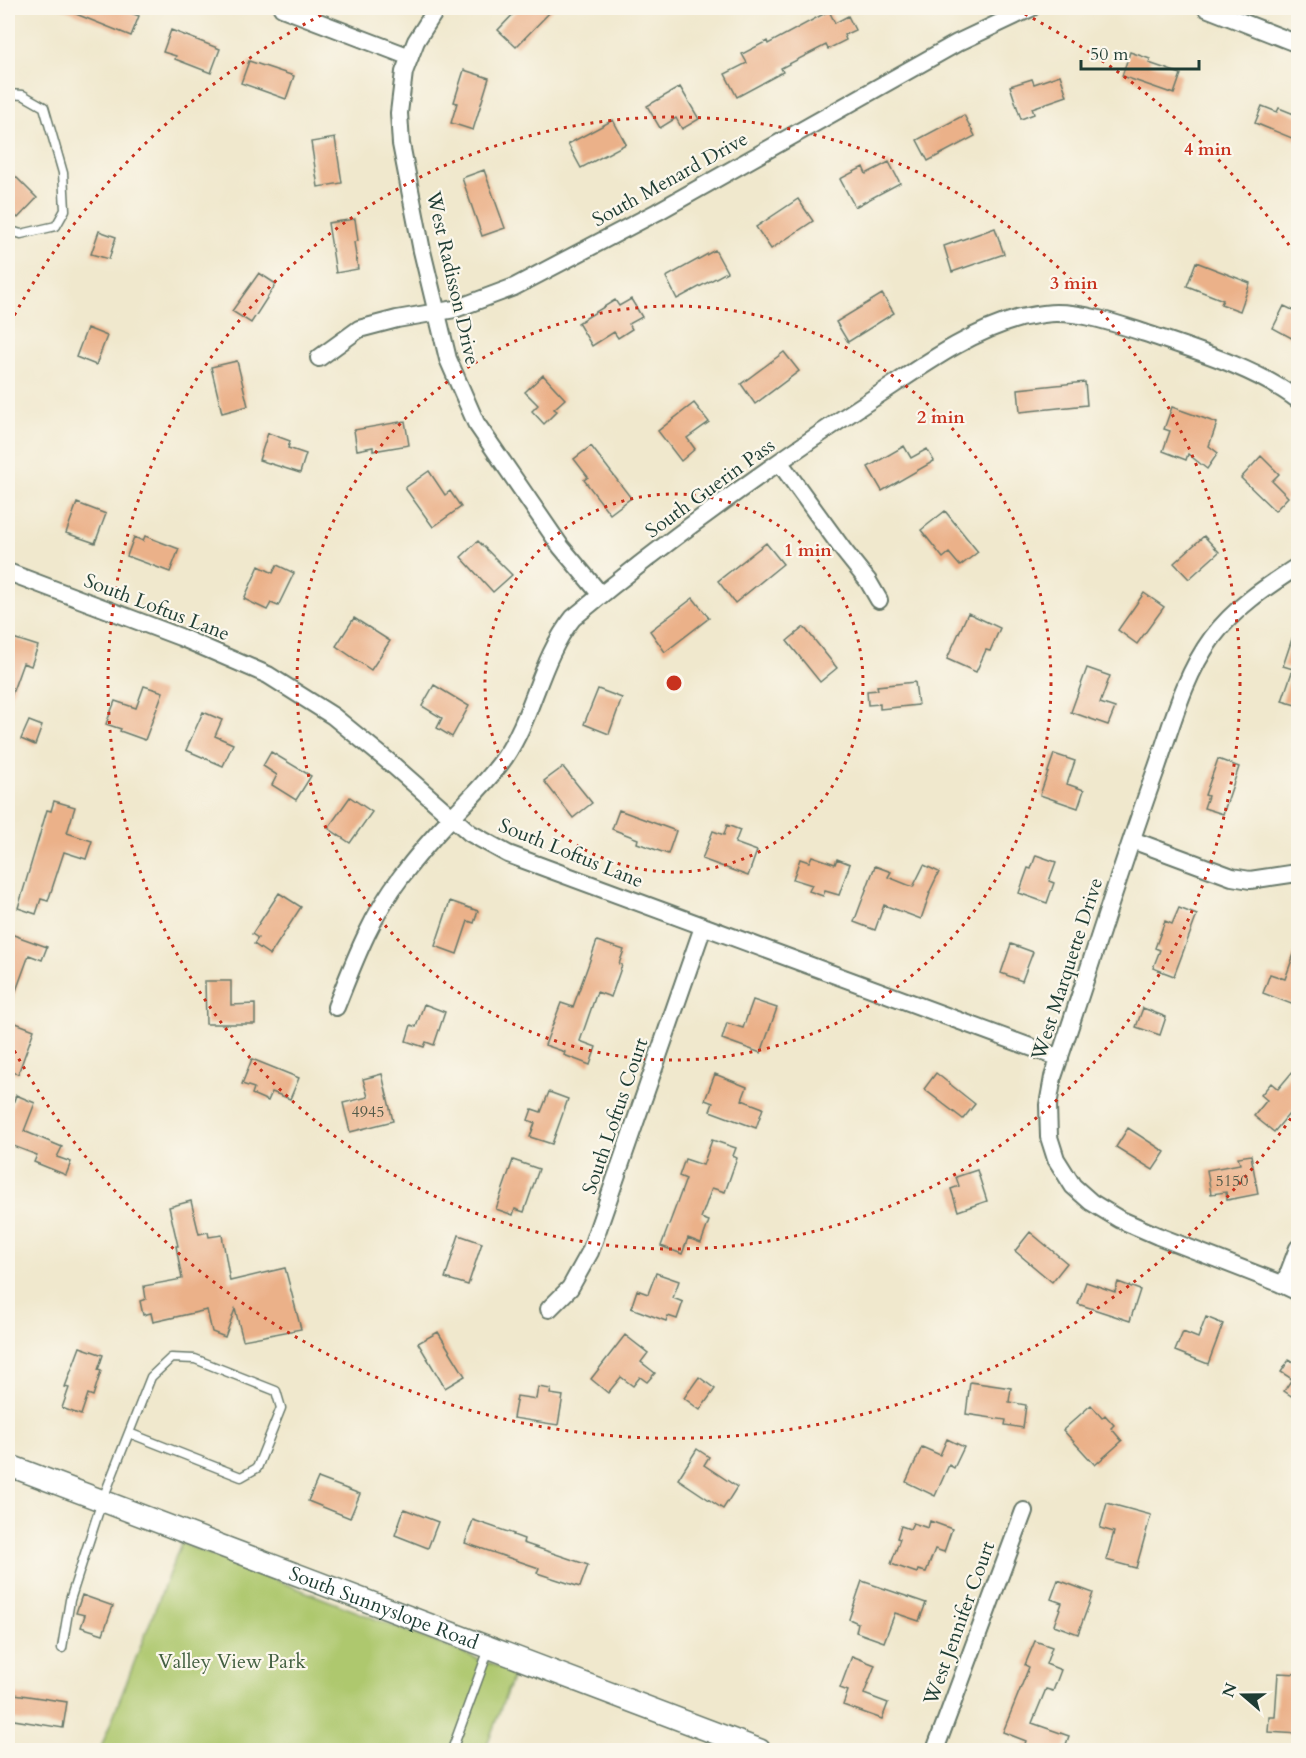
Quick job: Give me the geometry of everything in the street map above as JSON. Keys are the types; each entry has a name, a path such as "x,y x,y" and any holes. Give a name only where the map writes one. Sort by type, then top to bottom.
{"street":[{"path":"282,8 410,57"},
{"name":"West Radisson Drive","path":"437,8 416,41 404,72 399,113 401,144 436,313 448,359 459,389 476,423 561,547 601,595"},
{"name":"South Menard Drive","path":"319,358 359,329 477,302 514,287 657,212 957,43 1031,8"},
{"path":"1206,8 1299,44"},
{"name":"South Guerin Pass","path":"336,1007 378,911 400,879 504,758 520,732 553,648 562,631 573,618 780,463 925,364 976,335 1021,318 1056,313 1112,323 1170,342 1254,374 1299,400"},
{"path":"780,463 868,581 879,600"},
{"name":"West Marquette Drive","path":"1291,1289 1119,1220 1091,1202 1073,1186 1056,1159 1049,1137 1048,1105 1053,1077 1186,685 1212,639 1253,595 1299,566"},
{"name":"South Loftus Lane","path":"8,572 180,637 268,675 341,722 470,833 508,854 1060,1058"},
{"path":"1132,840 1232,878 1250,879 1297,873"},
{"name":"South Loftus Court","path":"549,1309 570,1288 590,1252 703,927"},
{"path":"1291,1289 1299,1248"},
{"name":"South Sunnyslope Road","path":"8,1466 760,1750"},
{"name":"West Jennifer Court","path":"935,1750 1023,1511"}],"lane":[{"path":"8,94 23,95 44,107 63,173 65,210 56,226 21,234 8,230"},
{"path":"62,1648 70,1600 102,1501 151,1377 171,1358 195,1359 276,1391 281,1408 257,1468 241,1477 129,1433"},
{"path":"452,1750 489,1649"}],"green space":[{"name":"Valley View Park","path":"181,1543 514,1673 485,1750 100,1750"}],"building":[{"path":"61,8 118,8 139,16 131,36"},
{"path":"519,8 554,8 516,47 498,30"},
{"path":"829,11 835,23 848,16 855,30 844,35 846,40 828,49 826,45 781,68 783,72 737,97 725,74 747,63 742,54 767,41 768,44"},
{"path":"171,30 220,49 211,73 163,52"},
{"path":"1130,52 1150,59 1149,63 1181,74 1174,94 1122,76"},
{"path":"249,61 294,76 286,99 241,83"},
{"path":"464,70 489,78 473,130 451,123 457,103 454,102"},
{"path":"1060,75 1067,96 1032,108 1034,114 1021,119 1010,86 1032,79 1034,84"},
{"path":"680,87 699,119 682,129 676,118 660,128 647,106"},
{"path":"1262,106 1277,112 1279,108 1299,116 1299,141 1255,123"},
{"path":"964,115 975,136 928,161 917,140"},
{"path":"613,120 626,144 581,168 568,144"},
{"path":"335,138 342,183 318,187 311,142"},
{"path":"889,162 900,183 855,207 840,179 863,167 866,174"},
{"path":"8,169 37,198 18,218 8,208"},
{"path":"484,170 505,228 482,236 462,178"},
{"path":"798,199 813,221 771,249 756,227"},
{"path":"355,219 358,241 354,242 358,269 336,273 328,223"},
{"path":"995,228 1004,254 952,272 944,246"},
{"path":"99,231 116,237 109,259 91,254"},
{"path":"715,250 727,272 677,299 666,277"},
{"path":"1196,262 1250,283 1240,311 1221,304 1223,300 1187,286"},
{"path":"259,273 276,284 251,323 232,311"},
{"path":"882,294 894,313 848,342 836,322"},
{"path":"631,299 642,317 629,324 632,329 618,338 614,332 592,346 578,323 615,300 619,306"},
{"path":"1284,306 1299,313 1299,342 1273,328"},
{"path":"87,328 107,336 96,365 76,357"},
{"path":"784,352 799,371 755,404 741,384"},
{"path":"237,361 248,406 222,413 211,367"},
{"path":"543,375 565,399 554,409 557,411 544,424 532,411 538,405 525,392"},
{"path":"1085,382 1087,405 1020,412 1018,389"},
{"path":"694,403 709,422 687,438 695,449 681,461 658,431"},
{"path":"1172,407 1217,423 1209,446 1218,453 1207,469 1188,454 1186,460 1163,451 1170,431 1164,429"},
{"path":"405,421 409,445 373,451 373,447 357,450 354,430"},
{"path":"268,433 290,441 288,448 306,454 300,473 259,460"},
{"path":"591,446 631,498 610,514 584,480 588,477 574,459"},
{"path":"904,446 911,458 927,449 934,461 882,491 868,467"},
{"path":"1261,456 1279,474 1272,481 1288,497 1275,511 1241,478"},
{"path":"429,471 445,495 450,491 461,507 433,527 405,488"},
{"path":"77,503 106,514 95,543 66,533"},
{"path":"945,511 978,552 960,566 949,553 943,558 921,530"},
{"path":"145,536 179,549 170,572 127,556 134,537 143,541"},
{"path":"1204,536 1219,552 1189,579 1174,563"},
{"path":"478,541 512,575 493,592 461,557"},
{"path":"766,543 783,564 735,603 718,581"},
{"path":"277,565 294,573 278,606 271,603 267,610 244,599 259,566 273,573"},
{"path":"1144,593 1164,607 1137,644 1118,630"},
{"path":"693,598 709,618 665,652 650,631"},
{"path":"968,613 1000,628 990,651 986,650 976,672 947,659"},
{"path":"354,618 390,641 371,670 336,646"},
{"path":"804,627 837,668 820,682 787,641"},
{"path":"1296,627 1299,627 1299,706 1282,701 1293,669 1283,666"},
{"path":"13,638 38,646 31,666 23,663 8,702 8,653"},
{"path":"1087,668 1110,676 1100,703 1115,708 1108,725 1071,712"},
{"path":"915,682 918,705 880,709 880,704 868,705 867,691 878,690 877,686"},
{"path":"434,685 469,706 452,737 437,728 442,718 422,706"},
{"path":"144,686 163,692 145,740 106,724 115,701 136,708"},
{"path":"598,689 622,698 609,734 584,724"},
{"path":"203,712 222,720 215,736 233,744 223,766 186,750"},
{"path":"29,721 42,726 35,745 21,739"},
{"path":"271,752 311,776 296,800 272,785 277,775 263,766"},
{"path":"1054,754 1075,761 1067,784 1084,790 1078,808 1040,795"},
{"path":"1218,759 1239,767 1223,814 1204,808 1208,796 1205,795"},
{"path":"563,767 592,803 573,818 544,781"},
{"path":"350,797 372,812 350,843 328,828"},
{"path":"54,801 75,807 67,833 92,841 86,859 64,852 48,901 41,899 36,914 18,908 47,810 51,811"},
{"path":"619,810 676,831 668,854 637,843 638,839 612,829"},
{"path":"727,825 740,830 735,843 757,851 748,876 702,859 713,831 724,835"},
{"path":"1036,855 1056,862 1049,881 1054,883 1047,903 1019,893 1028,868 1031,869"},
{"path":"812,856 835,864 837,859 850,864 839,895 825,891 823,896 809,891 812,885 793,879 800,859 809,862"},
{"path":"924,865 939,872 929,893 921,919 884,905 875,930 854,922 875,866 891,872 888,877 913,887"},
{"path":"279,893 301,907 270,955 254,944 258,938 252,934"},
{"path":"450,901 478,911 474,923 468,921 457,954 435,946"},
{"path":"1179,908 1197,915 1174,976 1153,968 1160,950 1155,948 1165,921 1172,924"},
{"path":"8,933 47,947 42,960 29,955 9,1010 8,1010"},
{"path":"597,941 624,950 619,964 622,965 611,997 597,992 580,1041 596,1047 590,1065 545,1045 561,1003 573,1007"},
{"path":"1011,944 1033,952 1022,981 1001,973"},
{"path":"1297,946 1299,946 1299,1007 1263,993 1270,974 1285,979"},
{"path":"205,981 231,981 231,1005 255,1004 255,1024 206,1024"},
{"path":"753,1000 777,1008 761,1053 722,1039 727,1023 743,1028"},
{"path":"424,1004 445,1012 434,1045 426,1042 424,1047 406,1041 411,1025 416,1027"},
{"path":"1143,1008 1166,1017 1160,1035 1136,1027"},
{"path":"8,1020 34,1030 18,1074 8,1071"},
{"path":"252,1059 299,1078 290,1099 272,1092 268,1101 252,1094 254,1088 242,1084"},
{"path":"1299,1064 1299,1102 1274,1132 1254,1116 1267,1100 1261,1095 1271,1083 1278,1089"},
{"path":"936,1073 975,1104 963,1119 924,1089"},
{"path":"382,1074 393,1121 350,1132 343,1103 368,1097 363,1079"},
{"path":"715,1074 747,1087 742,1100 763,1108 756,1128 710,1111 713,1103 705,1100"},
{"path":"549,1092 568,1099 552,1144 530,1137 535,1123 528,1120 532,1109 541,1112"},
{"path":"16,1095 35,1103 24,1131 62,1147 57,1157 71,1162 66,1175 34,1162 37,1155 8,1144 8,1118"},
{"path":"1128,1128 1165,1152 1153,1170 1116,1147"},
{"path":"712,1140 736,1148 733,1156 737,1158 725,1192 712,1188 701,1218 709,1221 701,1243 688,1238 682,1254 661,1246 686,1179 679,1176 685,1159 703,1165"},
{"path":"1251,1155 1258,1194 1227,1200 1226,1192 1211,1194 1207,1170 1240,1164 1238,1157"},
{"path":"513,1160 539,1169 524,1212 515,1209 513,1215 496,1209"},
{"path":"977,1170 987,1201 958,1211 951,1189 959,1186 956,1177"},
{"path":"191,1201 199,1234 208,1232 209,1237 222,1235 230,1281 285,1268 301,1329 243,1340 235,1309 225,1337 212,1332 207,1310 153,1322 151,1313 143,1315 140,1301 146,1299 144,1286 182,1279 176,1246 178,1246 169,1207"},
{"path":"1030,1232 1067,1263 1052,1282 1015,1251"},
{"path":"459,1235 482,1243 468,1285 445,1278"},
{"path":"656,1273 679,1281 673,1298 683,1302 677,1319 668,1316 666,1321 631,1308 637,1290 648,1294"},
{"path":"1086,1282 1115,1292 1118,1282 1140,1290 1130,1321 1078,1304"},
{"path":"1206,1317 1223,1324 1208,1364 1175,1351 1183,1332 1198,1338"},
{"path":"438,1332 465,1376 445,1388 418,1343"},
{"path":"625,1335 648,1353 641,1362 655,1373 647,1382 640,1377 633,1386 621,1377 608,1393 591,1379"},
{"path":"80,1347 103,1355 98,1370 101,1371 93,1396 88,1394 81,1415 62,1408 69,1388 65,1387"},
{"path":"1289,1360 1299,1366 1299,1401 1284,1391 1292,1379 1281,1372"},
{"path":"699,1377 715,1389 700,1410 684,1398"},
{"path":"970,1382 1011,1388 1009,1402 1026,1405 1023,1428 1005,1425 1006,1420 966,1414"},
{"path":"538,1387 551,1389 550,1394 563,1396 558,1425 513,1418 517,1396 536,1399"},
{"path":"1091,1405 1102,1418 1105,1415 1114,1425 1111,1428 1122,1441 1095,1465 1063,1430"},
{"path":"947,1439 964,1447 954,1468 949,1465 935,1496 906,1482 922,1447 940,1455"},
{"path":"697,1449 709,1457 704,1465 737,1487 723,1509 678,1479"},
{"path":"318,1478 360,1494 350,1518 308,1501"},
{"path":"1107,1503 1151,1515 1136,1568 1106,1560 1114,1532 1100,1528"},
{"path":"404,1509 438,1522 428,1548 395,1535"},
{"path":"473,1520 514,1534 524,1539 523,1543 588,1565 580,1587 537,1573 539,1568 465,1543"},
{"path":"930,1521 952,1529 944,1552 935,1549 926,1572 918,1570 917,1573 891,1564 900,1539 897,1538 901,1526 910,1529 913,1523 928,1528"},
{"path":"1058,1580 1093,1593 1078,1634 1054,1625 1062,1603 1051,1599"},
{"path":"862,1581 926,1603 919,1621 895,1613 884,1642 856,1632 858,1623 849,1619"},
{"path":"82,1595 113,1606 103,1634 81,1627 85,1615 76,1613"},
{"path":"1035,1641 1052,1647 1046,1664 1061,1670 1053,1691 1046,1689 1032,1723 1069,1736 1064,1750 1023,1750 1026,1741 1003,1732 1029,1667 1025,1665"},
{"path":"852,1656 875,1665 864,1694 888,1703 882,1719 843,1705 848,1691 840,1688"},
{"path":"1278,1673 1299,1674 1299,1734 1268,1732 1269,1717 1275,1717"},
{"path":"8,1693 67,1702 63,1728 8,1719"}]}
